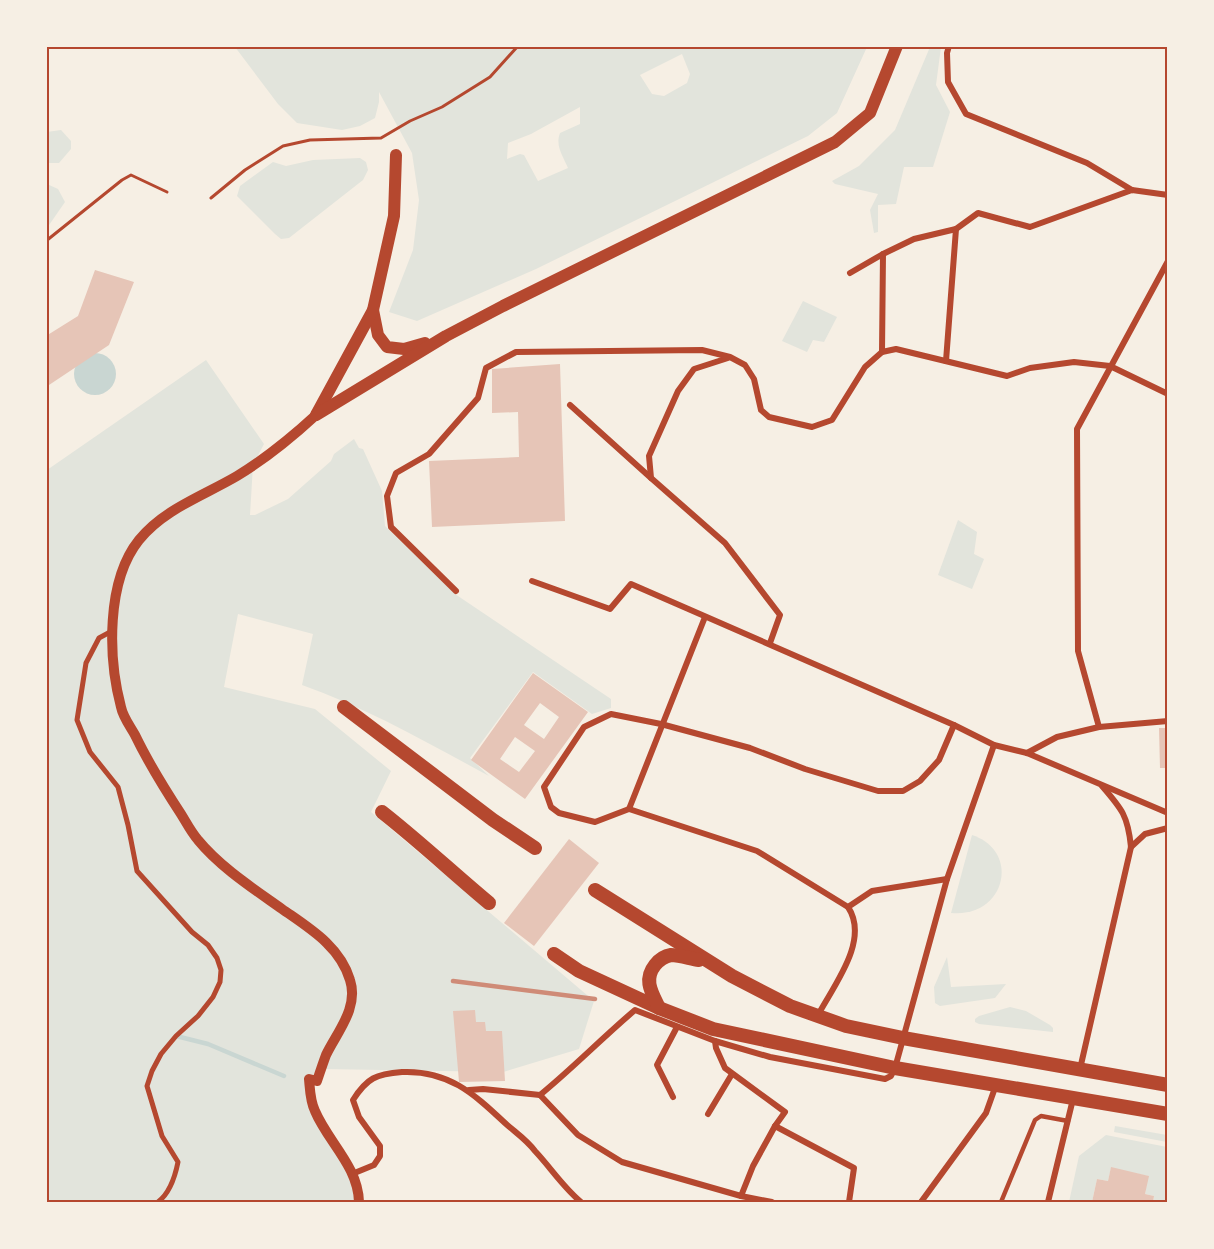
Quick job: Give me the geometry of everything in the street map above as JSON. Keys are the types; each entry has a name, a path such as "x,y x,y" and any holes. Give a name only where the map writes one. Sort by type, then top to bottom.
{"main road":[{"path":"316,415 446,336 834,142 870,113 897,46"},
{"path":"316,415 373,310 394,216 396,155"},
{"path":"373,310 378,334 387,347 404,349 446,336"},
{"path":"344,707 475,807 535,848"},
{"path":"382,812 413,836 489,903"},
{"path":"595,890 707,962 790,1006 846,1026 1167,1085"},
{"path":"554,954 579,971 659,1008 713,1029 895,1068 1167,1114"},
{"path":"659,1008 649,989 649,979 651,970 659,960 670,955 707,962"}],"street":[{"path":"949,46 947,53 948,82 966,114 1087,163 1132,190 1167,195"},
{"path":"850,273 914,239 956,228 978,213 1030,227 1132,190"},
{"path":"946,361 956,228"},
{"path":"882,352 884,254"},
{"path":"1099,727 1078,651 1077,429 1167,261"},
{"path":"456,591 391,527 387,496 396,473 429,454 478,398 486,368 516,352 702,350 730,357 745,365 753,380 761,410 769,417 812,427 832,420 865,367 882,352 896,349 1007,376 1030,368 1074,363 1110,366 1167,394"},
{"path":"651,478 650,456 678,391 694,369 730,357"},
{"path":"570,405 725,543 780,615 770,643"},
{"path":"316,415 289,440 239,475 174,510 154,524 127,557 117,588 112,631 113,655 121,708 161,783 198,840 235,874 325,940 343,964 351,981 351,1002 347,1019 326,1056 317,1081 309,1079 315,1111 352,1174 359,1203"},
{"path":"532,580 610,609 631,584 954,724 994,745 1027,753 1167,813"},
{"path":"629,809 705,617"},
{"path":"112,631 99,638 86,663 77,720 90,752 118,787 137,871 192,932 208,945 217,958 221,970 220,982 213,997 198,1016 168,1045 152,1071 147,1086 162,1136 178,1162 175,1179 158,1203"},
{"path":"818,1016 851,954 855,940 855,917 848,907 757,851 629,809 595,822 559,813 551,807 544,787 584,727 611,714 661,724 750,748 805,769 878,791 903,791 921,781 939,760 954,724"},
{"path":"1027,753 1057,737 1099,727 1167,721"},
{"path":"540,1095 634,1010 716,1041 770,1057 885,1079 891,1076 947,879 994,745"},
{"path":"1080,1069 1131,847 1129,824 1119,806 1100,784"},
{"path":"1131,847 1145,834 1167,828"},
{"path":"848,907 872,891 947,879"},
{"path":"673,1097 657,1065 677,1027"},
{"path":"716,1041 716,1048 725,1068 785,1112 753,1166 741,1196"},
{"path":"352,1174 374,1165 380,1155 380,1146 359,1117 353,1100 361,1088 374,1077 390,1073 414,1072 447,1079 469,1090 534,1149 568,1191 581,1203"},
{"path":"708,1114 732,1074"},
{"path":"921,1203 986,1113 996,1085"},
{"path":"469,1090 483,1089 540,1095 578,1135 622,1162 772,1203"},
{"path":"1048,1203 1073,1098"},
{"path":"775,1126 854,1168 849,1203"}],"lane":[{"path":"1001,1203 1035,1120 1041,1116 1068,1121"}],"path":[{"path":"211,198 245,170 283,146 310,140 381,138 410,121 442,107 490,77 518,46"},
{"path":"46,241 131,175 167,192"}],"shaded area":[{"path":"359,46 361,49 365,46 867,47 837,113 808,136 536,269 417,321 389,312 413,250 419,200 412,153 379,92 375,118 360,126 342,130 297,123 278,104 235,47","holes":["682,54 690,74 687,83 664,96 652,94 640,75","580,107 580,124 560,133 558,142 568,168 538,181 524,155 520,154 507,159 508,143 531,134"]},
{"path":"930,47 941,47 936,85 950,112 933,167 904,167 896,204 878,205 878,232 874,233 870,210 878,194 835,184 832,181 859,166 895,130"},
{"path":"61,130 71,141 71,149 59,163 47,163 47,132"},
{"path":"360,158 366,162 368,170 363,180 289,238 281,239 237,196 240,186 273,162 286,166 313,160"},
{"path":"47,184 58,189 65,202 47,228"},
{"path":"803,301 837,317 824,342 813,340 807,352 782,341"},
{"path":"95,353 110,359 116,374 110,389 95,395 80,389 74,374 80,359"},
{"path":"206,360 264,444 253,465 250,515 255,515 288,499 331,461 334,454 354,439 359,448 363,449 382,491 385,526 455,594 611,699 611,708 592,714 533,672 470,758 489,776 374,715 302,685 313,634 238,614 224,687 315,709 391,771 371,812 594,1001 579,1049 503,1072 322,1069 310,1093 349,1166 359,1202 47,1202 47,470"},
{"path":"958,520 977,532 974,554 984,559 972,589 938,575"},
{"path":"972,835 987,843 997,855 1001,868 1000,882 995,895 984,905 970,912 951,913"},
{"path":"947,957 951,987 1006,984 995,998 940,1006 935,1003 934,987"},
{"path":"1010,1007 1026,1011 1050,1025 1053,1032 975,1022 979,1016"},
{"path":"1115,1126 1167,1135 1167,1142 1114,1132"},
{"path":"1106,1135 1167,1147 1167,1202 1153,1202 1154,1196 1145,1194 1148,1176 1111,1168 1108,1181 1097,1179 1092,1202 1069,1202 1079,1156"}],"building":[{"path":"95,270 134,282 109,345 46,387 46,336 78,316"},
{"path":"560,364 565,521 432,527 429,461 519,457 518,412 492,413 492,369"},
{"path":"533,673 588,712 525,799 471,760","holes":["540,703 559,717 544,739 524,725","515,737 535,751 519,772 500,759"]},
{"path":"1159,728 1168,728 1168,768 1160,768"},
{"path":"569,839 599,863 534,946 504,923"},
{"path":"475,1010 476,1022 485,1022 486,1031 502,1031 505,1081 459,1082 453,1011"},
{"path":"1111,1167 1149,1176 1145,1194 1154,1196 1153,1202 1092,1202 1097,1179 1108,1181"}],"waterway":[{"path":"176,1036 208,1044 284,1076"}],"railway":[{"path":"453,981 595,999"}]}
